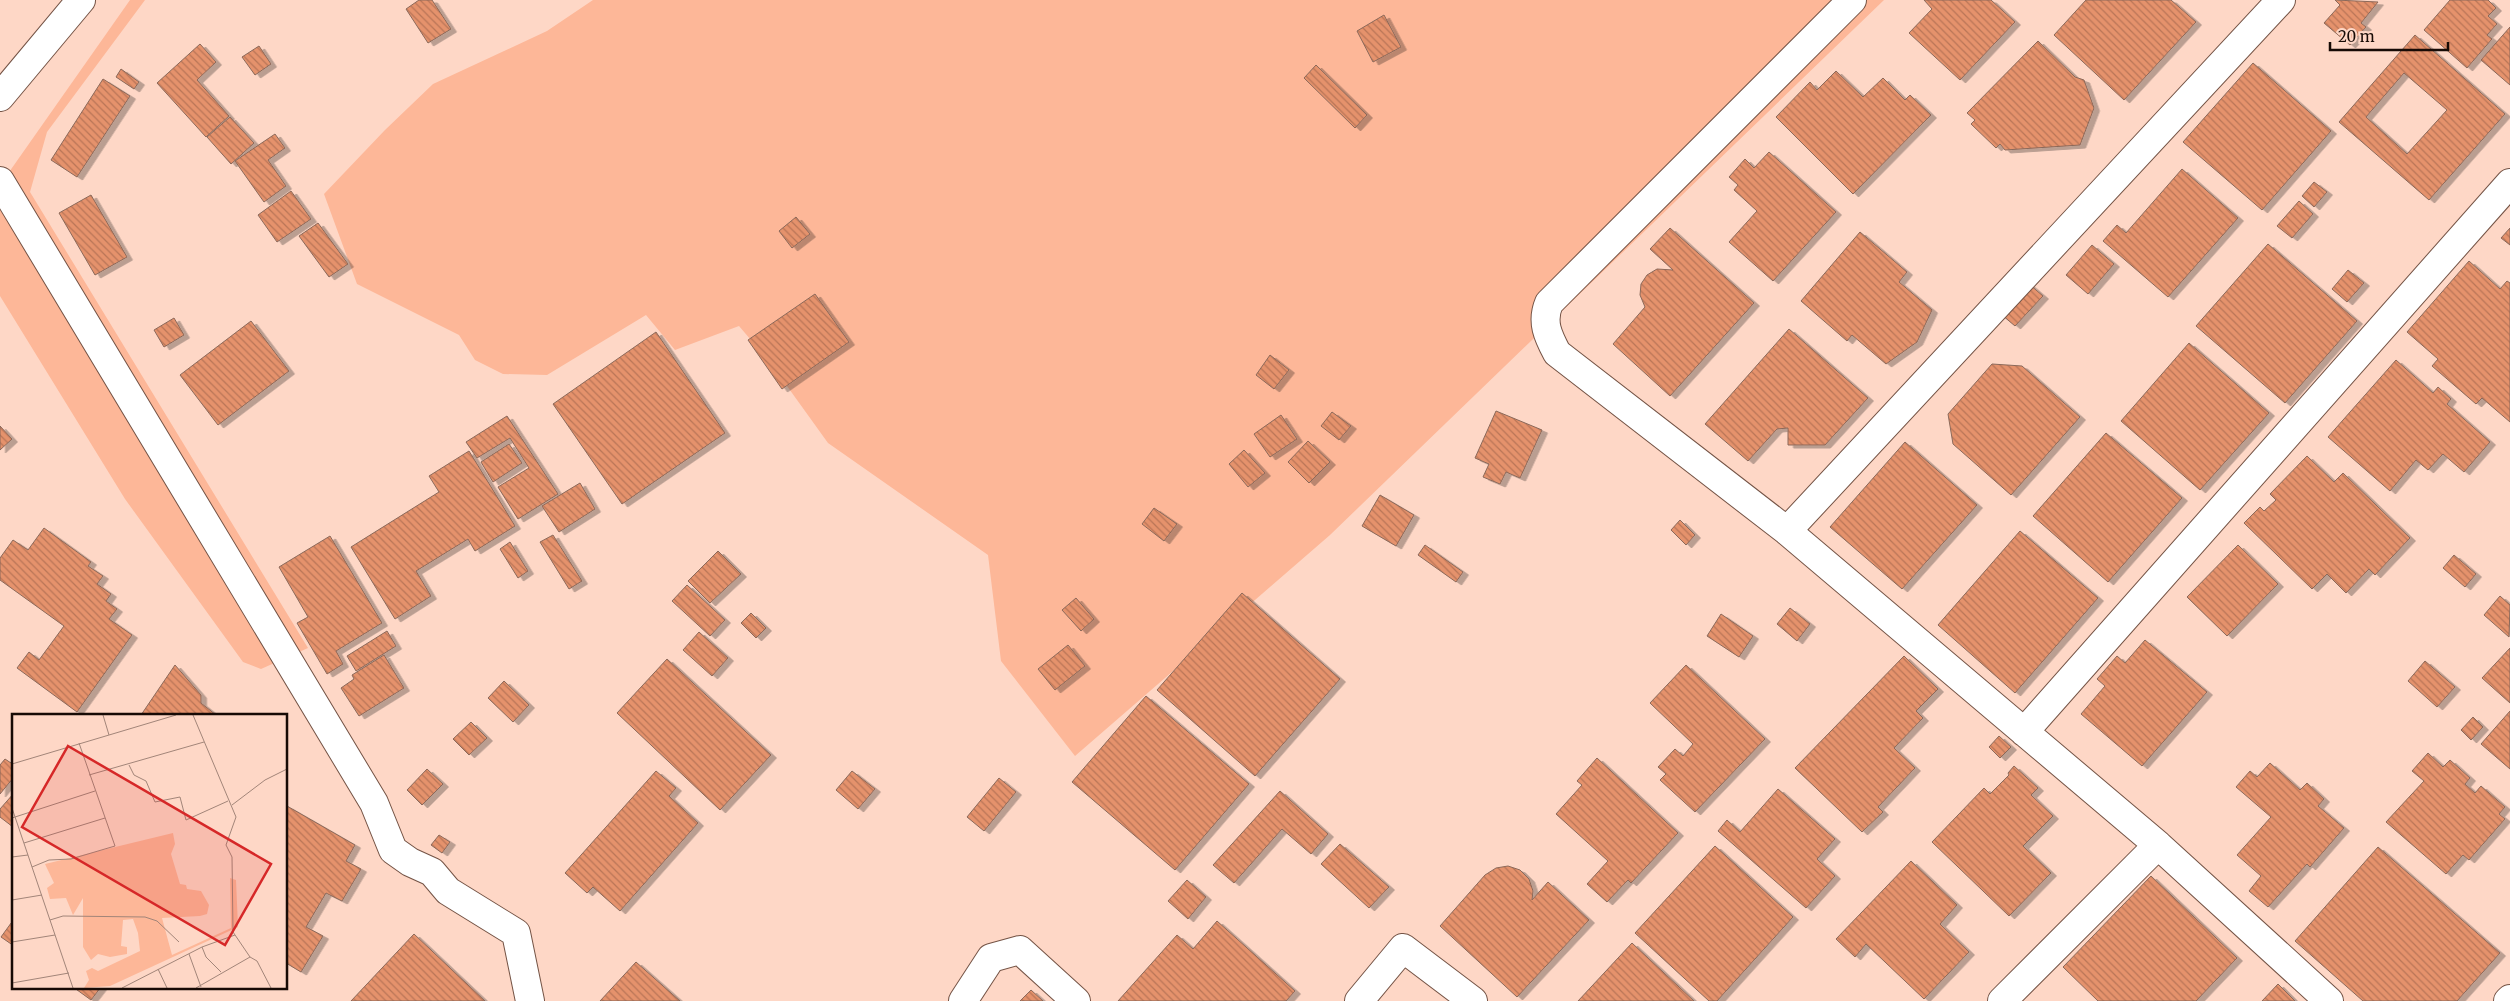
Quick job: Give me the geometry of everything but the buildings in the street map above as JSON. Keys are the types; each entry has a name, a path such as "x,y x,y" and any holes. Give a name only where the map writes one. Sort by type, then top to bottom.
{"street":[{"path":"0,97 81,0"},
{"path":"1852,0 1549,302 1545,312 1544,325 1557,353 1787,532 2158,844 2329,1001"},
{"path":"1787,532 2281,0"},
{"path":"0,182 374,803 393,850 410,862 432,872 448,890 516,933 530,1001"},
{"path":"2024,732 2510,183"},
{"path":"2002,1001 2158,844"},
{"path":"1359,1001 1403,948 1473,1001"},
{"path":"963,1001 991,958 1020,950 1076,1001"}],"shaded area":[{"path":"130,0 145,0 47,132 30,192 308,648 261,669 243,662 125,499 0,296 0,185"},
{"path":"593,0 1884,0 1330,535 1075,756 1001,661 988,555 828,443 769,361 739,326 675,350 646,315 547,375 503,374 475,360 459,335 357,284 324,194 385,130 433,84 547,31"}]}
